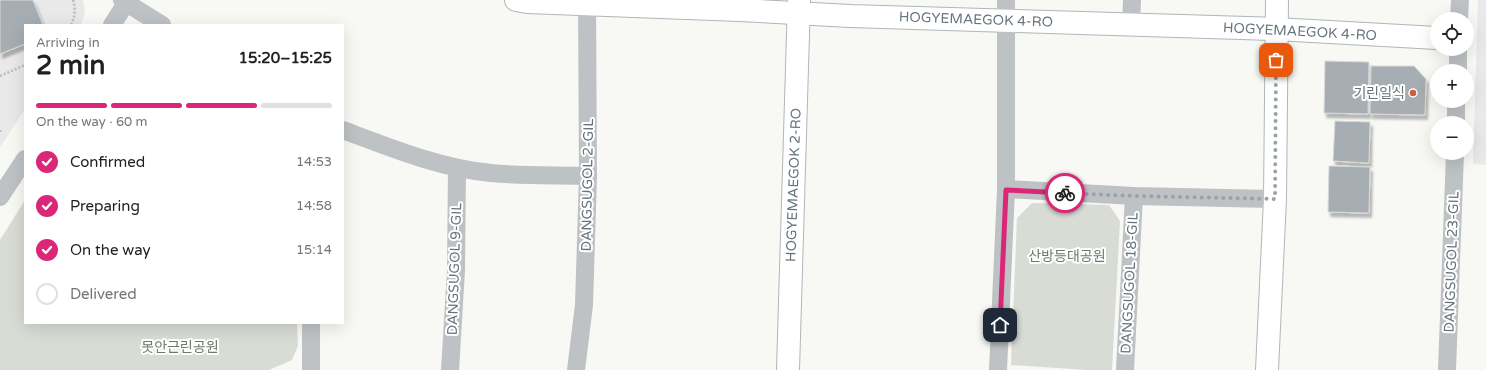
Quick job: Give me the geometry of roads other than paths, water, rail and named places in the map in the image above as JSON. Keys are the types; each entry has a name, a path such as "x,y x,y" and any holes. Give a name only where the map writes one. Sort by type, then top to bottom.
{"street":[{"name":"HOGYEMAEGOK 4-RO","path":"516,0 527,2 799,6 850,16 1006,10 1131,25 1276,29 1430,38"},
{"path":"1131,25 1132,0"},
{"path":"1267,370 1275,199 1277,0"},
{"path":"1459,12 1460,0"},
{"path":"113,24 126,1 160,24"},
{"name":"DANGSUGOL 2-GIL","path":"576,370 584,305 588,176 587,2"},
{"name":"HOGYEMAEGOK 2-RO","path":"788,370 799,6"},
{"path":"998,370 1006,190 1006,10"},
{"path":"344,130 393,149 457,168 491,173 588,176"},
{"name":"DANGSUGOL 23-GIL","path":"1447,370 1455,160"},
{"path":"0,197 24,161"},
{"name":"DANGSUGOL 9-GIL","path":"450,370 456,270 457,168"},
{"path":"1006,190 1134,196 1275,199"},
{"name":"DANGSUGOL 18-GIL","path":"1125,370 1134,196"},
{"path":"311,324 311,370"}],"place":[{"name":"기린일식","path":"1413,93"}],"park label":[{"name":"산방등대공원","path":"1067,256"},
{"name":"못안근린공원","path":"180,347"}]}
